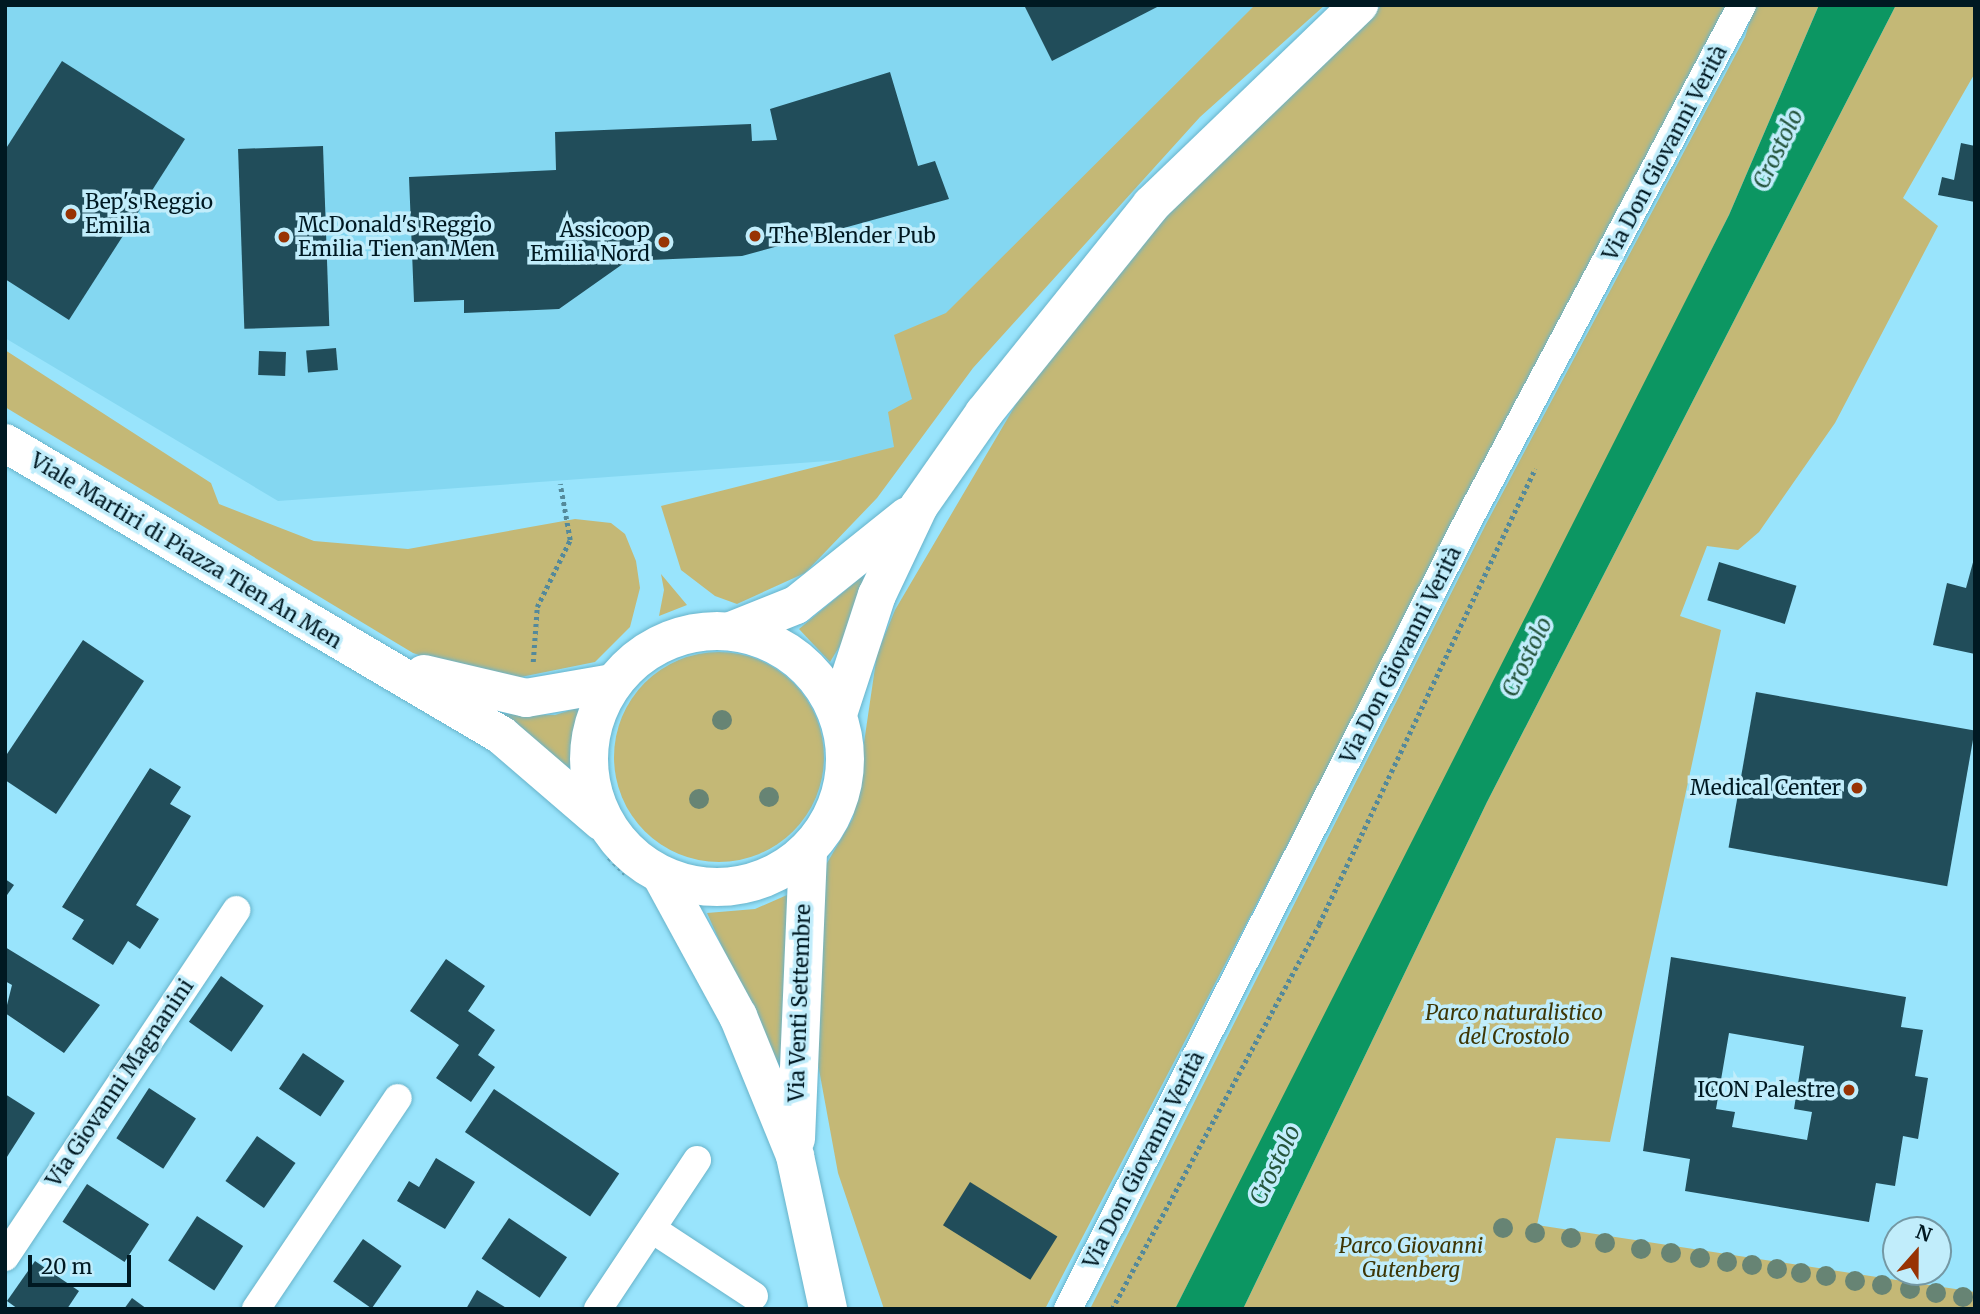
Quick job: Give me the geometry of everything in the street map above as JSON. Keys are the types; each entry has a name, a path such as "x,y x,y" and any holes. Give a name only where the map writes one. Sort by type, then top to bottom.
{"main road":[{"name":"Viale Martiri di Piazza Tien An Men","path":"838,714 877,595 919,506 1102,260 1203,149 1359,5"},
{"name":"Viale Martiri di Piazza Tien An Men","path":"5,443 501,735 646,877 699,886 738,886 776,874 808,851 830,821 843,787 846,750 838,714 796,658 731,631"},
{"name":"Viale Martiri di Piazza Tien An Men","path":"608,842 594,795 589,756 596,718 613,683 662,643 731,631 796,605 919,506"},
{"name":"Viale Martiri di Piazza Tien An Men","path":"368,658 526,698 613,683"},
{"name":"Via Venti Settembre","path":"796,1156 799,943 808,851"},
{"name":"Via Venti Settembre","path":"646,877 738,1016 796,1156 830,1301"}],"street":[{"name":"Via Don Giovanni Verità","path":"1068,1309 1471,515 1742,5"},
{"name":"Via Giovanni Magnanini","path":"5,1257 236,910"},
{"path":"256,1309 398,1098"},
{"path":"598,1309 697,1160"},
{"path":"652,1229 754,1296"}],"path":[{"path":"1112,1309 1319,924 1540,458"},
{"path":"533,675 537,607 570,540 560,484"},
{"path":"608,842 646,877"}],"shaded area":[{"path":"5,5 1284,5 1058,214 898,456 278,501 5,338"}],"green space":[{"path":"1255,5 1325,5 1200,117 973,368 877,498 805,573 737,604 715,596 681,570 661,506 894,447 888,412 912,399 894,335 946,313"},
{"path":"1382,5 1726,5 1045,1309 884,1309 838,1173 818,1064 823,870 853,818 877,654 895,610 1049,348 1182,199"},
{"path":"1755,5 1819,5 1729,215 1441,791 1175,1309 1090,1309 1486,524 1745,37"},
{"name":"Parco naturalistico del Crostolo","path":"1896,5 1975,5 1975,73 1903,198 1938,226 1835,423 1759,532 1738,550 1707,546 1680,616 1721,630 1610,1142 1556,1138 1537,1225 1882,1278 1882,1286 1936,1286 1975,1292 1975,1309 1243,1309 1487,802"},
{"path":"5,350 211,483 219,504 314,541 408,549 575,519 611,523 625,534 636,561 640,588 630,627 595,662 516,678 478,675 413,653 5,407"},
{"path":"877,564 852,626 830,662 799,629"},
{"path":"661,574 687,605 659,616 664,590"},
{"path":"719,652 759,660 793,683 816,717 824,757 816,797 793,831 759,854 719,862 679,854 645,831 622,797 614,757 622,717 645,683 679,660"},
{"path":"587,705 576,747 579,778 503,714 555,715"},
{"path":"787,895 792,1104 707,913 755,909"}],"water":[{"name":"Crostolo","path":"1819,5 1896,5 1487,802 1243,1309 1175,1309 1729,215"}],"building":[{"path":"1024,5 1161,5 1052,61"},
{"name":"Bep's Reggio Emilia","path":"62,61 185,139 69,320 5,279 5,150"},
{"path":"890,72 918,166 935,161 949,199 742,256 627,261 559,309 464,313 464,300 414,302 409,177 556,170 555,132 751,124 752,141 777,140 770,109"},
{"path":"1961,143 1975,146 1975,202 1938,195 1942,177 1954,180"},
{"name":"McDonald's Reggio Emilia Tien an Men","path":"323,146 329,326 244,329 238,149"},
{"path":"336,348 338,370 308,373 306,351"},
{"path":"259,351 286,352 285,376 258,375"},
{"path":"1975,555 1975,654 1933,645 1947,583 1966,588"},
{"path":"1719,562 1796,586 1785,624 1707,600"},
{"path":"83,640 144,681 56,814 5,780 5,757"},
{"name":"Medical Center","path":"1756,692 1975,731 1947,886 1729,848"},
{"path":"150,768 181,787 170,804 191,816 136,905 159,919 140,949 128,941 113,965 72,939 84,920 62,907"},
{"path":"5,879 14,885 5,898"},
{"path":"5,947 100,1005 64,1053 5,1013 12,985 5,981"},
{"path":"1671,957 1906,997 1901,1027 1923,1030 1915,1076 1928,1078 1918,1139 1903,1136 1895,1186 1876,1183 1869,1222 1685,1191 1690,1159 1643,1151","holes":["1729,1033 1804,1046 1794,1109 1812,1112 1807,1140 1732,1127 1735,1112 1716,1109"]},
{"path":"446,959 485,986 468,1011 495,1030 478,1055 495,1067 471,1102 436,1078 459,1045 410,1011"},
{"path":"221,976 264,1006 231,1052 189,1022"},
{"path":"303,1053 344,1081 320,1117 279,1089"},
{"path":"149,1088 196,1118 163,1169 116,1138"},
{"path":"494,1089 619,1173 590,1217 465,1132"},
{"path":"5,1094 35,1113 5,1160"},
{"path":"257,1136 296,1163 264,1208 225,1181"},
{"path":"436,1158 475,1182 445,1229 397,1201 409,1181 419,1187"},
{"path":"970,1182 1057,1237 1030,1280 943,1225"},
{"path":"87,1184 149,1224 125,1262 62,1222"},
{"path":"197,1216 243,1246 214,1290 168,1260"},
{"path":"509,1218 567,1257 540,1298 482,1259"},
{"path":"363,1239 402,1266 372,1309 333,1282"},
{"path":"35,1261 79,1291 67,1309 18,1309 7,1301"},
{"path":"477,1290 508,1309 466,1309"},
{"path":"132,1298 147,1309 124,1309"}],"place":[{"name":"Bep's Reggio Emilia","path":"71,214"},
{"name":"The Blender Pub","path":"755,236"},
{"name":"McDonald's Reggio Emilia Tien an Men","path":"284,237"},
{"name":"Assicoop Emilia Nord","path":"664,242"},
{"name":"Medical Center","path":"1857,788"},
{"name":"ICON Palestre","path":"1849,1090"}],"park label":[{"name":"Parco Giovanni Gutenberg","path":"1411,1258"}]}
